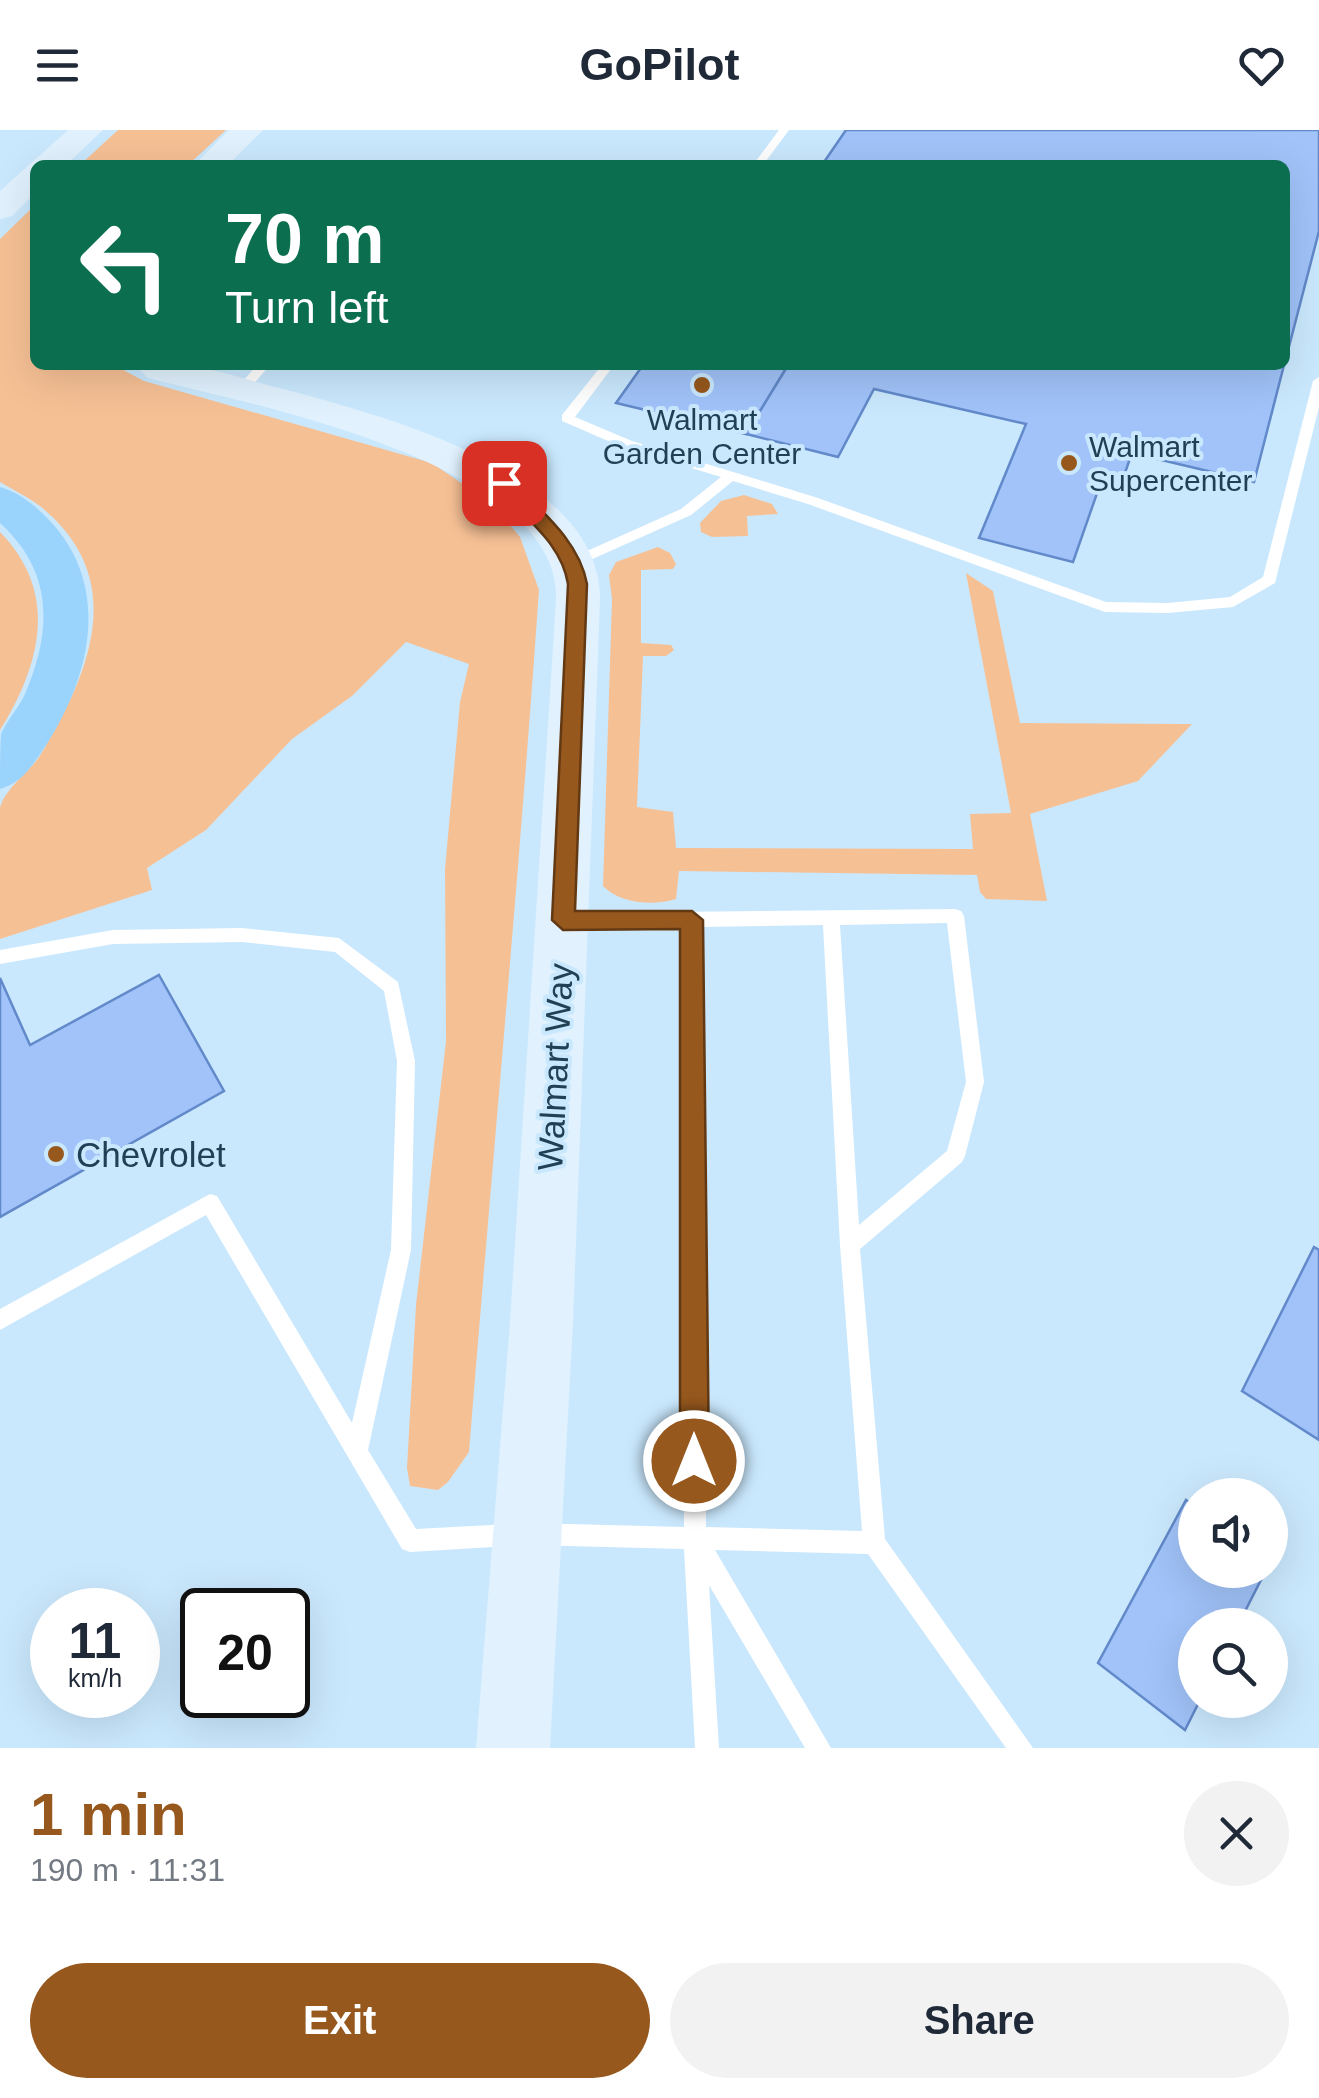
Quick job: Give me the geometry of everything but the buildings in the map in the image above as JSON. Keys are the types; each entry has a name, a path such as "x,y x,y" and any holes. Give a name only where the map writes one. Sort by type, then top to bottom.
{"highway":[{"path":"0,501 28,524 54,558 68,599 64,648 46,700 0,770"}],"street":[{"path":"53,160 87,130"},
{"path":"215,160 247,130"},
{"path":"0,209 30,180"},
{"path":"191,370 252,378 461,459 504,483 574,562"},
{"name":"Walmart Way","path":"513,1748 529,1534 563,920 578,613 574,562"}],"lane":[{"path":"762,160 784,130"},
{"path":"604,370 568,418 626,444 813,501 1104,607 1168,608 1232,602 1270,580 1319,381"},
{"path":"574,562 686,512 731,476"},
{"path":"563,920 955,916 975,1082 955,1156 850,1245"},
{"path":"831,918 850,1245 874,1543 1021,1748"},
{"path":"692,920 695,1539 707,1748"},
{"path":"0,957 113,937 242,935 339,945 392,987 406,1061 401,1250 357,1451"},
{"path":"0,1320 210,1203 410,1541 529,1534 874,1543"},
{"path":"695,1539 819,1748"}],"shaded area":[{"path":"118,130 226,130 193,160 85,160"},
{"path":"30,210 30,370 123,370 144,381 432,463 492,504 520,537 539,590 469,1452 438,1490 410,1486 407,1468 416,1305 446,1041 445,869 460,702 469,664 406,642 352,696 292,739 206,830 147,868 152,890 0,939 0,808 41,754 74,691 93,627 93,595 85,564 68,534 40,506 0,482 0,239"},
{"path":"744,495 772,504 778,514 747,516 748,536 712,537 701,532 700,523 721,501"},
{"path":"0,532 19,555 31,580 38,630 25,681 0,730"},
{"path":"658,547 670,553 676,564 673,569 641,570 641,643 671,645 674,650 666,656 643,656 637,807 673,812 676,848 973,849 970,814 1011,813 966,573 993,591 1020,723 1192,724 1138,781 1030,814 1047,901 986,899 980,892 977,875 679,871 676,899 648,903 618,897 603,886 612,599 609,575 616,562"}],"place":[{"name":"Walmart Garden Center","path":"702,385"},
{"name":"Walmart Supercenter","path":"1069,463"},
{"name":"Chevrolet","path":"56,1154"}],"route":[{"path":"504,483 559,540 574,562 578,584 563,920 692,920 694,1461"}]}
